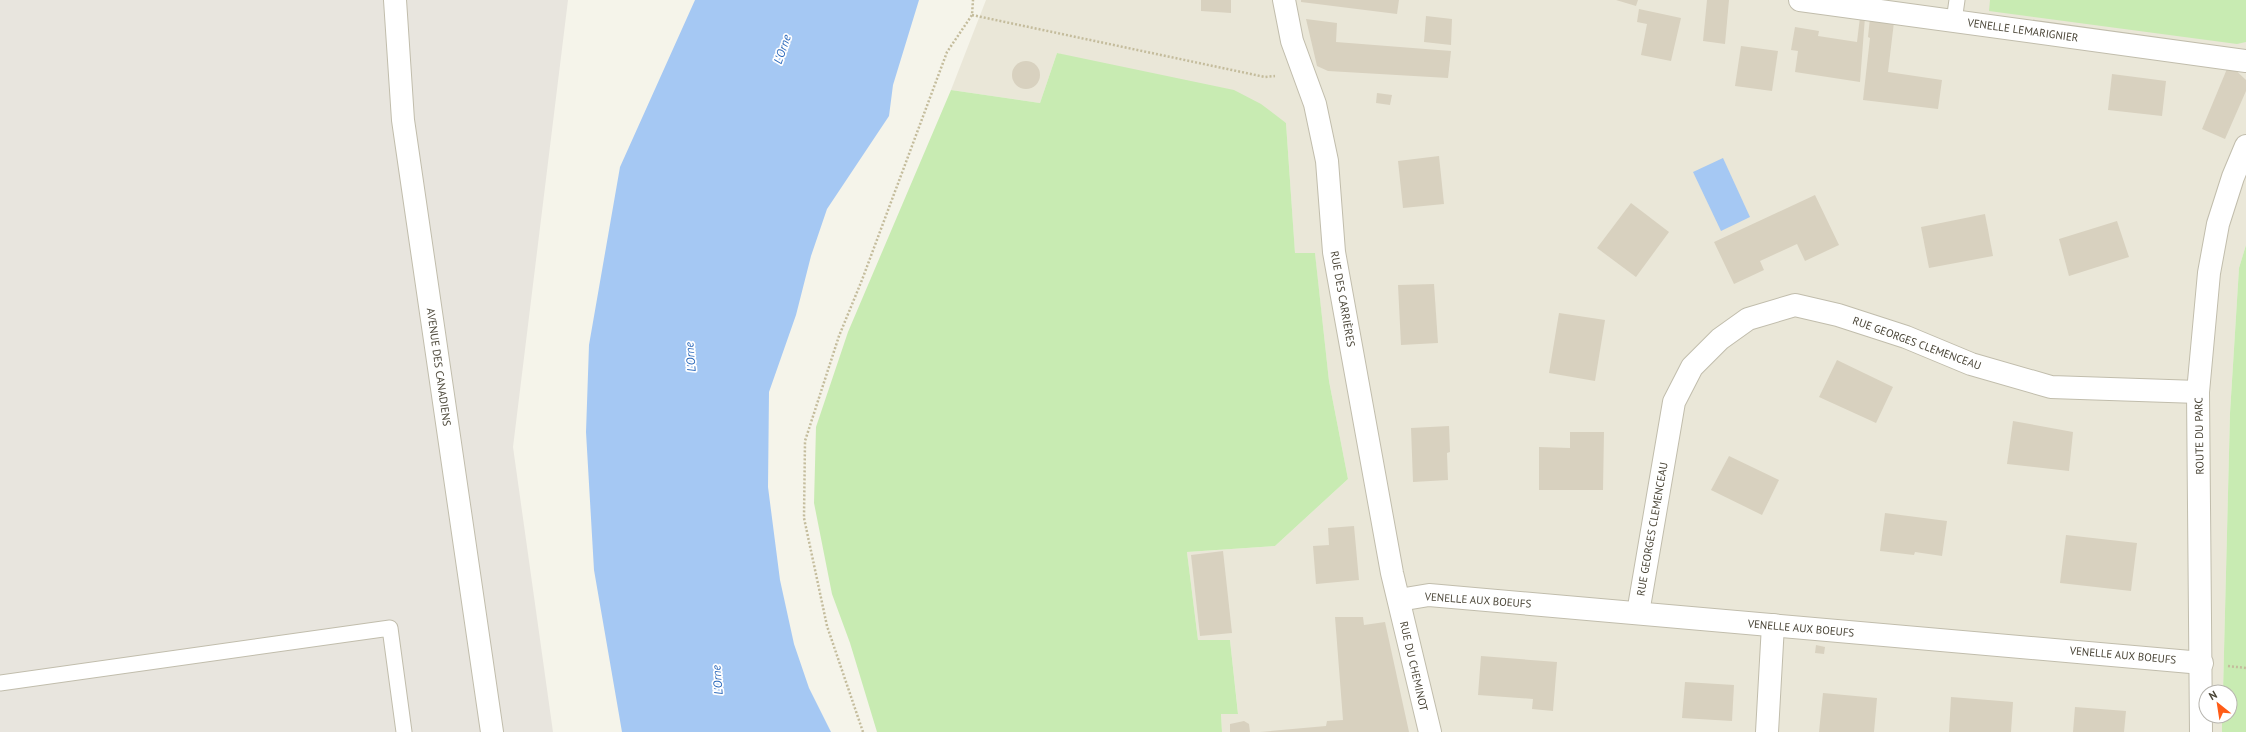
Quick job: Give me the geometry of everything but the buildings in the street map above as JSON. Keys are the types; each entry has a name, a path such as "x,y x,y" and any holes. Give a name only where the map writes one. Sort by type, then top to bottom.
{"street":[{"name":"AVENUE DES CANADIENS","path":"395,0 403,120 492,732"},
{"name":"RUE DES CARRIÈRES","path":"1284,0 1292,41 1302,72 1315,104 1327,161 1334,252 1392,573 1399,600"},
{"name":"VENELLE LEMARIGNIER","path":"1800,0 1955,10 2246,61"},
{"name":"ROUTE DU PARC","path":"2201,732 2202,663 2198,392 2209,273 2218,224 2232,177 2246,146"},
{"name":"RUE GEORGES CLEMENCEAU","path":"1638,613 1674,402 1692,367 1720,339 1748,319 1795,305 1838,314 1906,337 1971,364 2050,386 2198,392"},
{"name":"VENELLE AUX BOEUFS","path":"1399,600 1429,595 2202,663"},
{"name":"RUE DU CHEMINOT","path":"1399,600 1430,732"},
{"path":"1767,732 1773,626"}],"lane":[{"path":"0,683 390,628 404,732"}],"path":[{"path":"863,732 827,626 804,518 804,441 839,336 862,280 947,52 972,15 973,0"},
{"path":"972,15 1266,77 1302,72"}],"shaded area":[{"path":"0,0 568,0 513,447 553,732 0,732"},
{"path":"986,0 2246,0 2246,245 2239,268 2230,413 2223,684 2198,684 2198,724 2222,724 2222,732 1222,732 1221,714 1238,713 1230,640 1198,640 1187,552 1275,546 1348,479 1329,381 1315,254 1295,254 1286,123 1057,53 1040,103 951,90"}],"green space":[{"path":"1990,0 2246,0 2246,42 2237,44 1989,11"},
{"path":"1057,53 1234,90 1261,104 1286,123 1295,253 1315,253 1329,381 1348,479 1275,546 1187,552 1198,640 1230,640 1238,714 1221,714 1222,732 877,732 850,643 832,594 814,503 816,427 848,332 951,90 1040,103"},
{"path":"2246,245 2246,732 2222,732 2222,724 2238,724 2238,684 2223,684 2230,413 2239,268"}],"water":[{"name":"L'Orne","path":"695,0 919,0 893,85 889,116 827,209 811,256 796,315 769,392 768,487 780,580 794,644 809,688 831,732 622,732 594,570 586,432 589,345 620,167"},
{"path":"1723,158 1750,217 1721,231 1693,172"}]}
